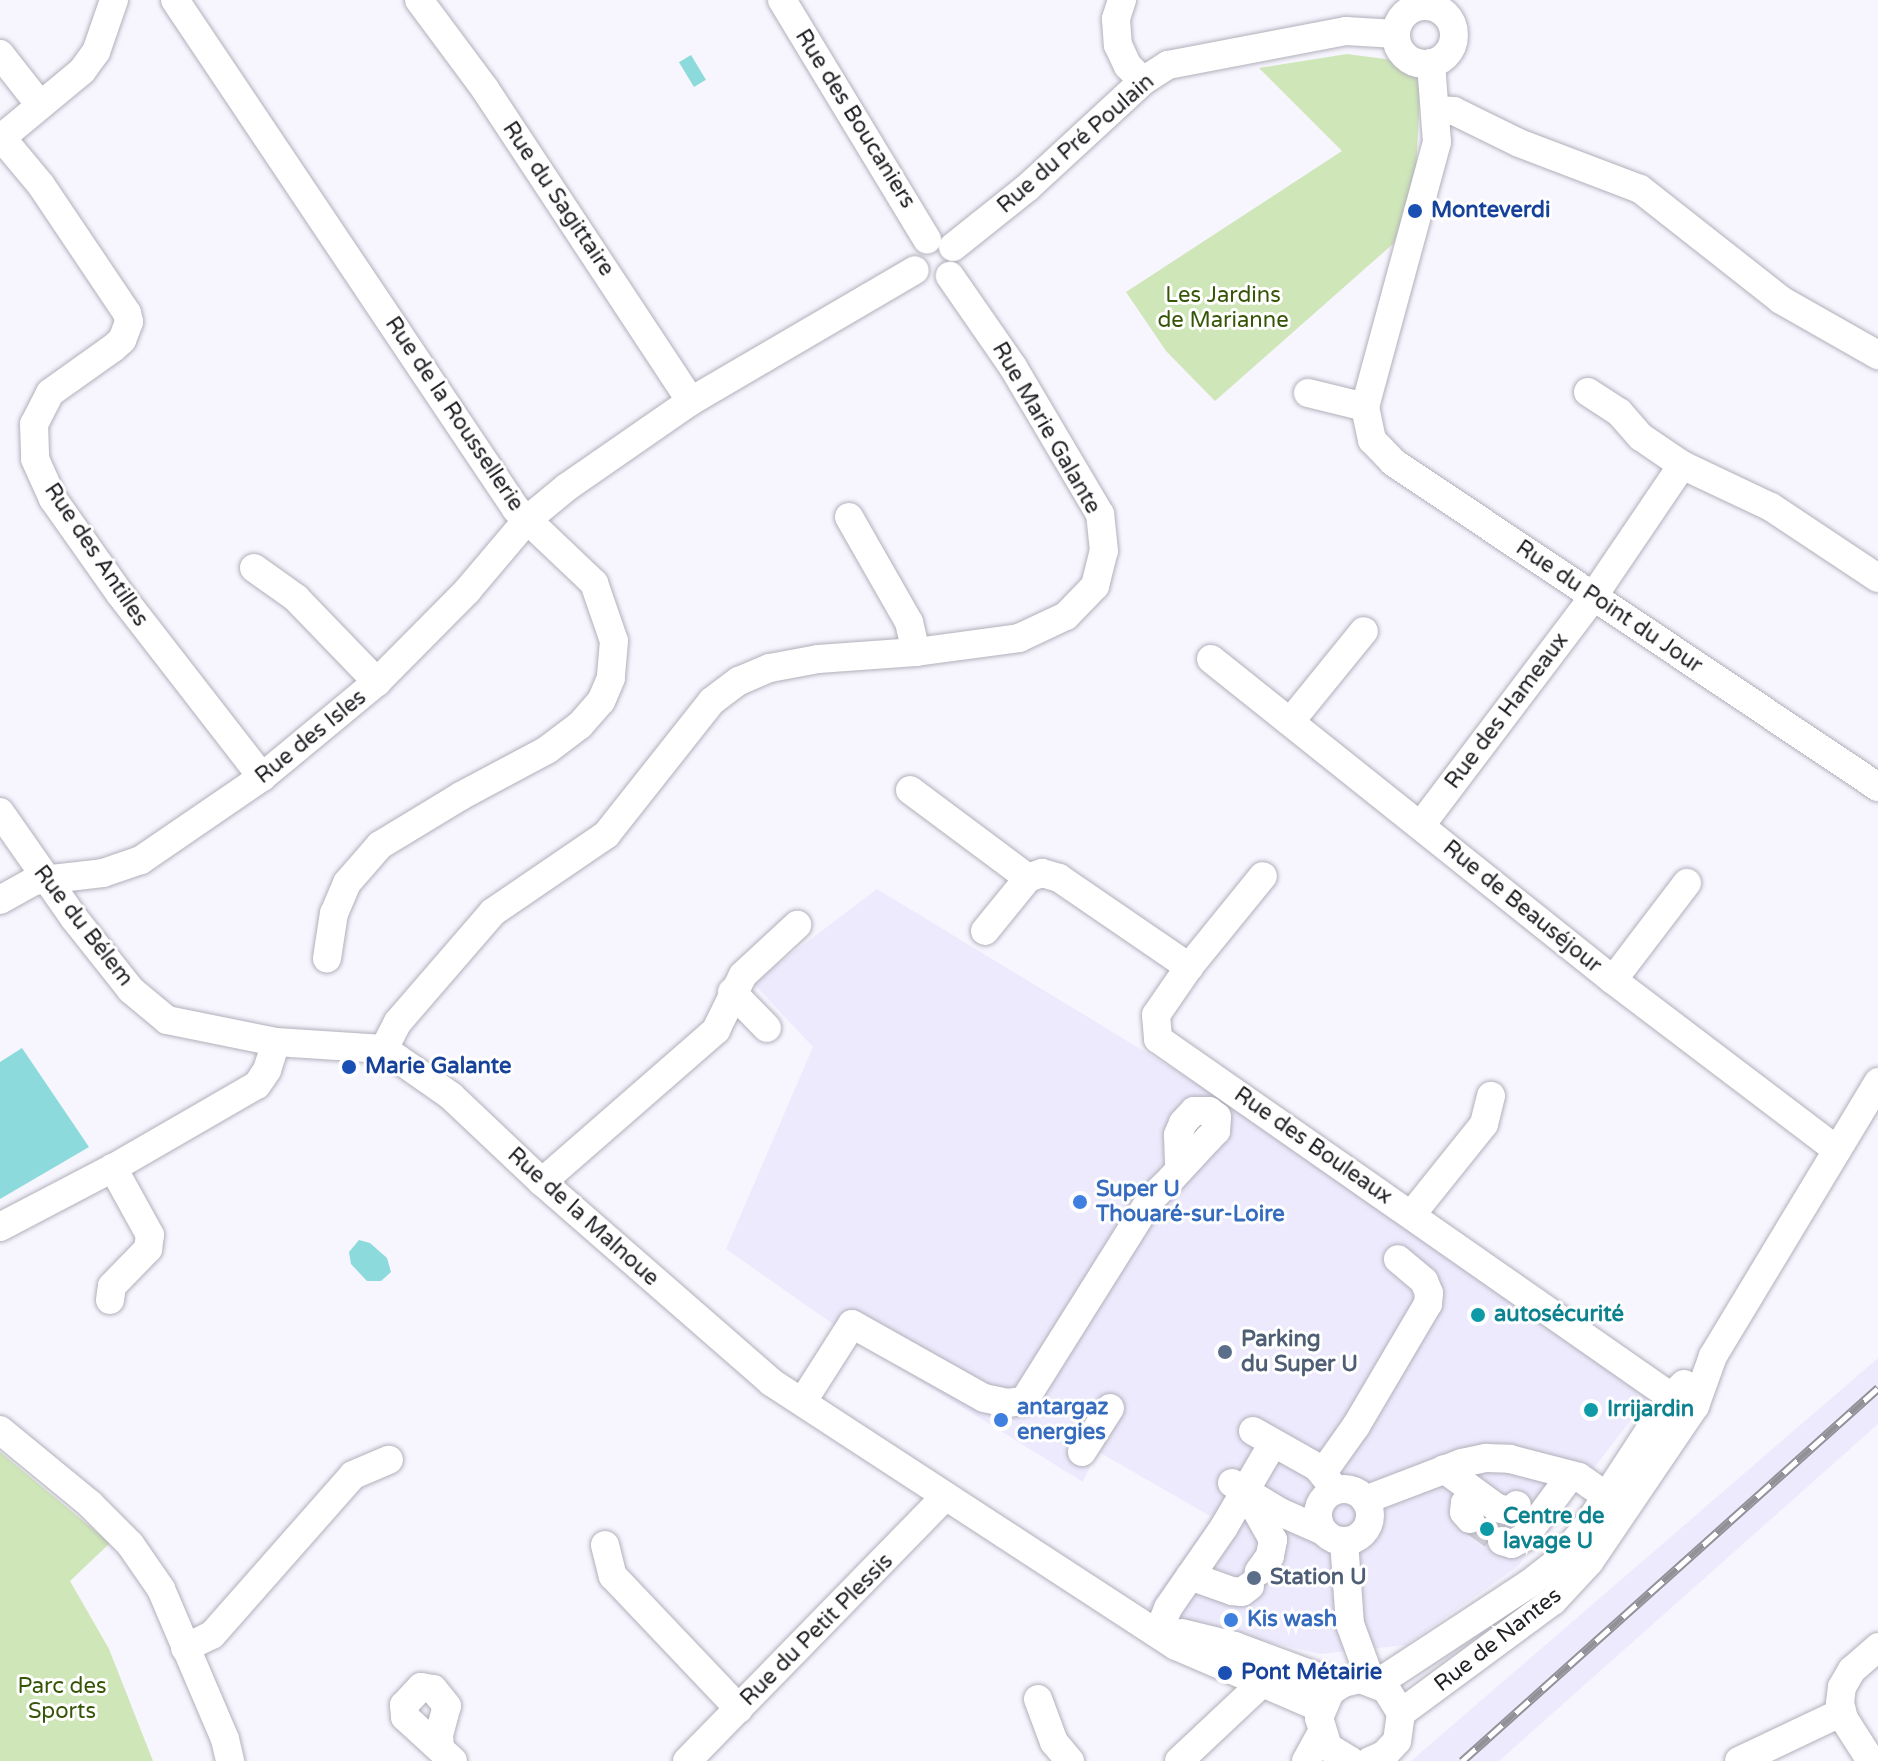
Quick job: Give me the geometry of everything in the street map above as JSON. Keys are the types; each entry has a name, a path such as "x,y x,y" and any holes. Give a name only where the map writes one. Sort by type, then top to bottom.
{"street":[{"path":"1,138 82,71 96,52 114,0"},
{"name":"Rue de la Roussellerie","path":"175,0 492,474 527,520 594,583 614,641 611,678 601,701 580,725 547,750 461,796 380,845 347,883 334,913 327,958"},
{"name":"Rue du Sagittaire","path":"419,0 485,89 691,401"},
{"name":"Rue des Boucaniers","path":"782,0 940,243"},
{"path":"1122,0 1116,19 1118,45 1128,66 1143,81"},
{"path":"1429,6 1451,7 1454,38 1447,55 1431,63 1406,57 1396,34 1398,24 1410,10 1429,6"},
{"name":"Rue du Pré Poulain","path":"940,243 1027,188 1143,81 1168,65 1346,31 1396,34"},
{"path":"0,54 40,105"},
{"path":"1308,393 1365,407 1437,142 1431,63"},
{"path":"1436,110 1454,111 1519,143 1640,189 1776,310 1878,355"},
{"name":"Rue des Antilles","path":"1,138 41,185 127,313 129,322 122,340 50,393 34,424 35,459 53,499 120,594 262,777"},
{"path":"940,243 957,259 950,276 931,282 915,270 916,249 940,243"},
{"path":"527,520 567,487 691,401 915,270"},
{"name":"Rue Marie Galante","path":"384,1049 398,1022 493,912 606,835 712,701 739,681 770,668 818,659 916,652 1019,638 1066,616 1095,586 1104,551 1100,514 1013,367 950,276"},
{"path":"1588,392 1619,412 1641,437 1682,465 1771,507 1878,578"},
{"name":"Rue du Point du Jour","path":"1365,407 1372,440 1393,462 1878,787"},
{"name":"Rue des Hameaux","path":"1421,825 1593,597 1682,465"},
{"path":"849,517 909,622 916,652"},
{"name":"Rue des Isles","path":"0,900 34,881 103,873 141,860 262,777 377,682 467,591 527,520"},
{"path":"254,568 296,598 377,682"},
{"path":"1290,722 1364,631"},
{"name":"Rue de Beauséjour","path":"1211,659 1613,980 1837,1150"},
{"path":"910,790 1028,878"},
{"name":"Rue du Bélem","path":"0,812 47,880 131,990 167,1020 276,1042"},
{"path":"985,931 1028,878 1042,873 1059,878 1189,967 1263,876"},
{"path":"1613,980 1687,883"},
{"path":"542,1182 716,1030 743,975 797,925"},
{"name":"Rue des Bouleaux","path":"1189,967 1156,1015 1158,1039 1683,1401"},
{"path":"732,992 767,1028"},
{"path":"0,1227 113,1168 257,1085 267,1070 276,1042 384,1049"},
{"name":"Rue de la Malnoue","path":"384,1049 451,1096 542,1182 771,1382 1176,1646 1262,1682 1321,1721"},
{"name":"Rue de Nantes","path":"1386,1693 1553,1601 1590,1561 1683,1401 1878,1082"},
{"path":"1412,1214 1484,1124 1491,1096"},
{"path":"803,1401 852,1324 984,1398 1007,1403 1024,1401 1150,1200 1209,1138"},
{"path":"110,1300 112,1286 148,1249 150,1235 113,1168"},
{"path":"1321,1721 1328,1747 1365,1759 1400,1733 1386,1693 1350,1624 1333,1536 1319,1507 1356,1426 1428,1304 1429,1293 1424,1281 1398,1259"},
{"name":"Rue de Nantes","path":"1386,1693 1558,1561 1683,1401"},
{"path":"1082,1452 1110,1408"},
{"path":"0,1430 90,1504 130,1544 161,1589 225,1739 230,1761"},
{"path":"1158,1633 1168,1608 1190,1576 1263,1437 1365,1500 1368,1523 1359,1536 1333,1536 1238,1486"},
{"path":"1365,1500 1444,1469 1486,1458 1510,1459 1529,1488"},
{"path":"185,1648 212,1635 353,1475 389,1460"},
{"path":"1444,1469 1506,1512 1529,1488 1571,1475 1606,1496"},
{"path":"1502,1541 1512,1544 1525,1537 1551,1508 1571,1475"},
{"path":"1190,1576 1242,1592 1270,1556 1273,1540 1238,1486"},
{"path":"1470,1519 1464,1512 1465,1503 1473,1491"},
{"name":"Rue du Petit Plessis","path":"687,1761 945,1497"},
{"path":"605,1545 613,1576 739,1709"},
{"path":"1306,1761 1321,1721 1341,1684 1350,1624"},
{"name":"Rue de la Malnoue","path":"1158,1633 1178,1632 1207,1639 1341,1684"},
{"path":"1871,1761 1842,1712 1841,1695 1847,1679 1878,1647"},
{"path":"1179,1761 1284,1663"},
{"path":"1341,1684 1386,1693"},
{"path":"1038,1699 1054,1742 1070,1761"},
{"path":"1739,1761 1842,1712"}],"shaded area":[{"path":"877,889 1287,1138 1652,1393 1517,1567 1406,1645 1320,1654 1187,1623 1147,1608 1212,1517 1097,1451 1083,1482 867,1348 726,1249 813,1047 753,983"},
{"path":"1878,1358 1878,1424 1499,1761 1411,1761"}],"green space":[{"name":"Les Jardins de Marianne","path":"1347,54 1408,62 1416,72 1420,93 1416,172 1394,243 1215,401 1166,351 1126,292 1342,151 1259,68"},
{"name":"Parc des Sports","path":"0,1452 110,1543 70,1581 109,1649 153,1761 0,1761"}],"water":[{"path":"691,55 706,80 694,87 679,62"},
{"path":"22,1048 89,1147 0,1199 0,1062"},
{"path":"359,1240 370,1243 387,1258 391,1272 381,1281 367,1281 351,1264 349,1252"}],"tunnel":[{"path":"1470,1519 1502,1541"}],"railway":[{"path":"1462,1761 1878,1388"}],"place":[{"name":"Monteverdi","path":"1415,211"},
{"name":"Marie Galante","path":"349,1067"},
{"name":"Super U Thouaré-sur-Loire","path":"1080,1202"},
{"name":"autosécurité","path":"1478,1315"},
{"name":"Parking du Super U","path":"1225,1352"},
{"name":"Irrijardin","path":"1591,1410"},
{"name":"antargaz energies","path":"1001,1420"},
{"name":"Centre de lavage U","path":"1487,1529"},
{"name":"Station U","path":"1254,1578"},
{"name":"Kis wash","path":"1231,1620"},
{"name":"Pont Métairie","path":"1225,1673"}]}
